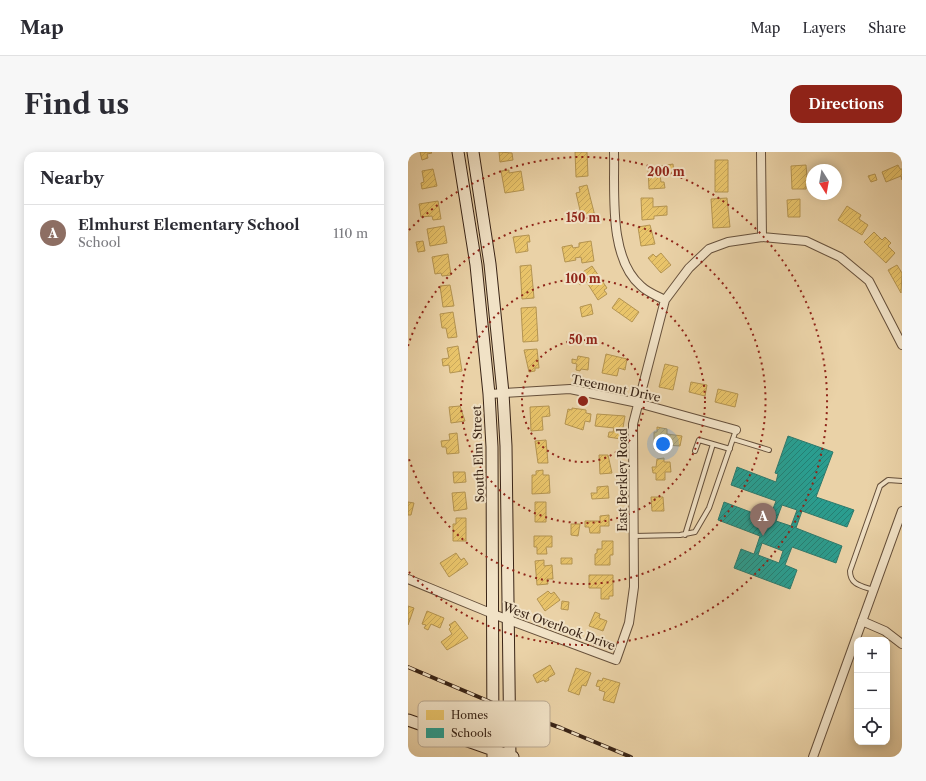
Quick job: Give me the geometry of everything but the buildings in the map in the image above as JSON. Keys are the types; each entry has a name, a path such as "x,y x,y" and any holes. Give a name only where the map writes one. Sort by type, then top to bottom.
{"street":[{"name":"South Elm Street","path":"458,152 476,265 489,394 493,499 493,701"},
{"path":"473,152 490,264 503,393 510,701"},
{"path":"614,152 615,218 623,262 640,286 665,300 689,268 709,249 728,242 762,237 806,241 840,257 869,281 902,345"},
{"path":"761,152 762,237"},
{"path":"462,170 476,168"},
{"path":"476,265 490,264"},
{"name":"East Berkley Road","path":"616,660 629,623 634,587 633,424 665,300"},
{"name":"Treemont Drive","path":"489,394 570,389 638,403 736,430"},
{"path":"493,499 506,499"},
{"path":"815,756 902,511"},
{"name":"West Overlook Drive","path":"408,579 493,614 616,660"},
{"path":"862,621 885,631 902,644"},
{"path":"408,720 418,724"},
{"path":"476,747 493,754 511,757 511,747"}],"lane":[{"path":"634,536 685,535 695,532 709,508 736,430"},
{"path":"733,439 769,450"},
{"path":"695,451 699,440 730,449"},
{"path":"685,535 713,444"},
{"path":"873,590 855,584 851,580 850,571 880,486 888,480 902,481"}],"railway":[{"path":"408,667 488,701"},
{"path":"550,724 631,757"}],"place":[{"name":"Elmhurst Elementary School","path":"763,536"}]}
